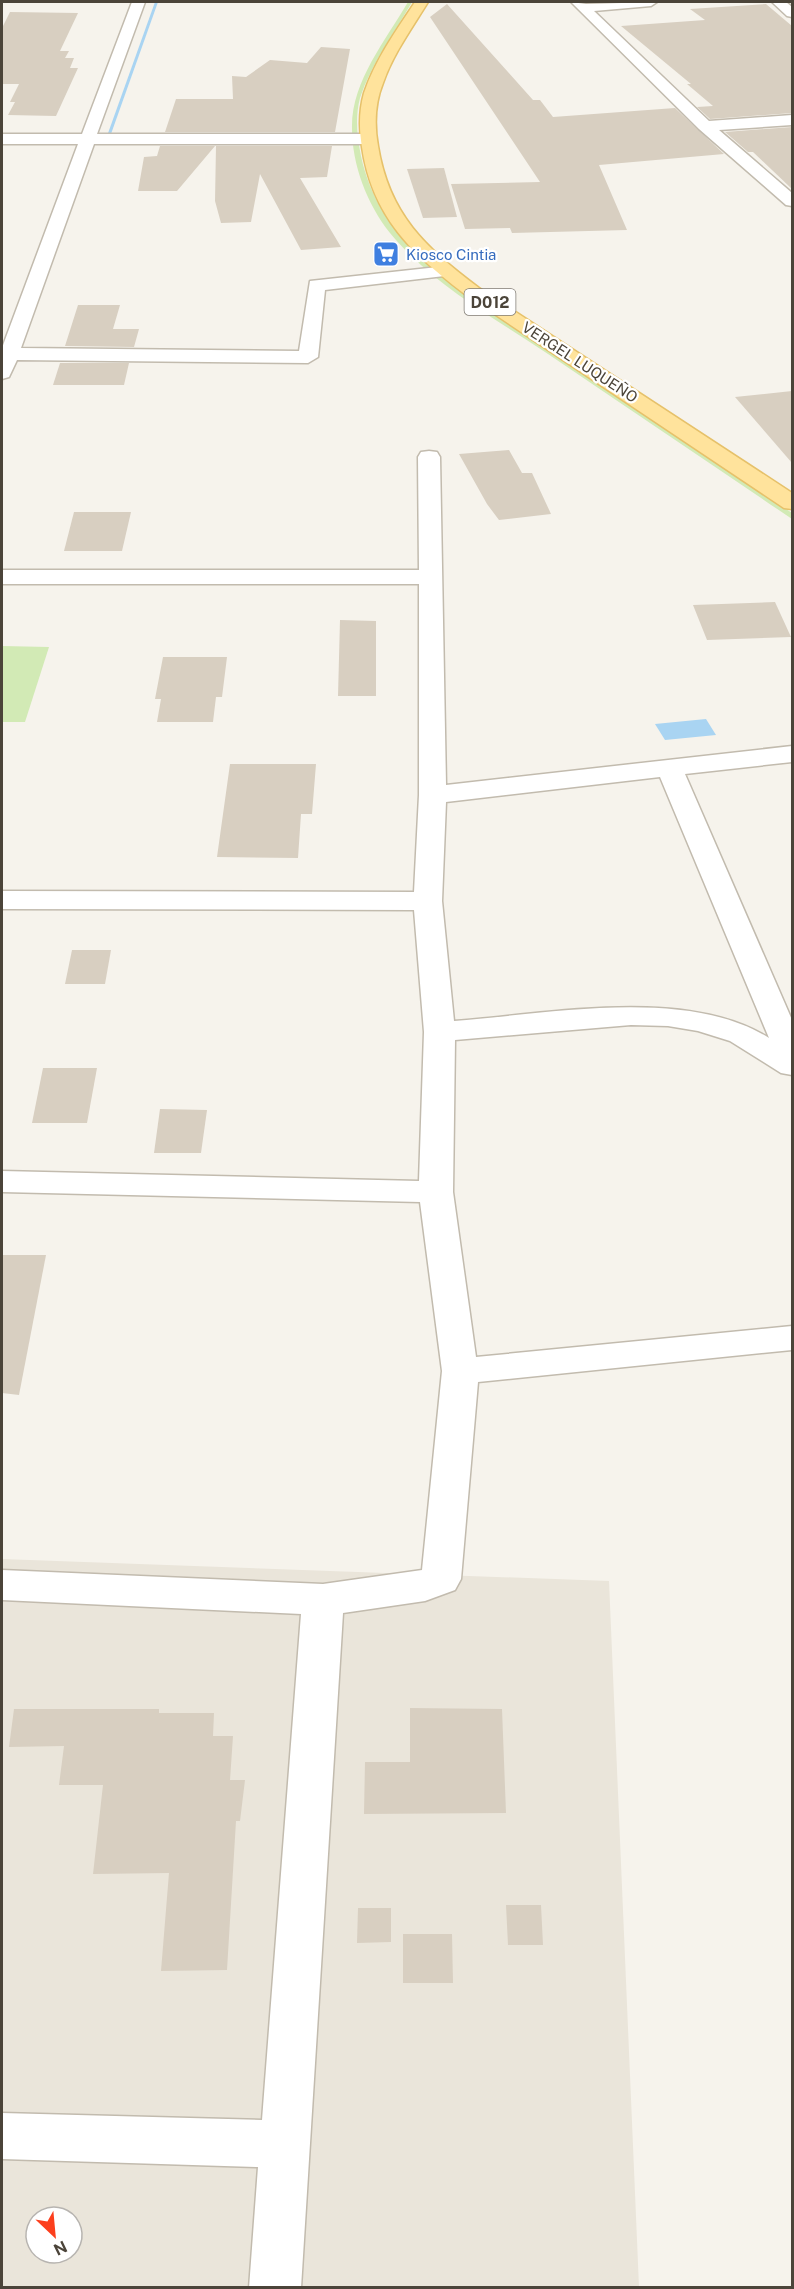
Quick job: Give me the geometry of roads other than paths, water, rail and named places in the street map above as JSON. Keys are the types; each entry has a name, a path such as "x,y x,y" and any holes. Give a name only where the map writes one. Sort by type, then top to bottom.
{"main road":[{"name":"VERGEL LUQUEÑO","path":"421,2 374,84 368,110 368,139 381,188 397,222 427,255 501,310 792,503"}],"street":[{"path":"2,375 7,352 138,2"},
{"path":"580,5 651,2"},
{"path":"778,2 792,13"},
{"path":"580,5 708,128 792,201"},
{"path":"708,128 792,120"},
{"path":"708,128 792,126"},
{"path":"2,139 368,139"},
{"path":"7,352 308,357 316,285 447,271"},
{"path":"2,1585 323,1600 425,1586 441,1579 460,1371 436,1192 440,1032 428,902 433,795 429,457"},
{"path":"2,578 431,577"},
{"path":"433,795 792,754"},
{"path":"669,768 792,1055"},
{"path":"2,900 428,902"},
{"path":"440,1032 631,1016 668,1017 702,1022 741,1034 792,1066"},
{"path":"2,1181 436,1192"},
{"path":"460,1371 792,1338"},
{"path":"275,2288 283,2144 323,1600"},
{"path":"2,2136 283,2144"}],"water":[{"path":"155,2 158,2 111,134 107,136"},
{"path":"411,569 412,570 2,570"},
{"path":"706,719 716,735 665,740 655,724"}],"place":[{"name":"Kiosco Cintia","path":"386,254"}]}
